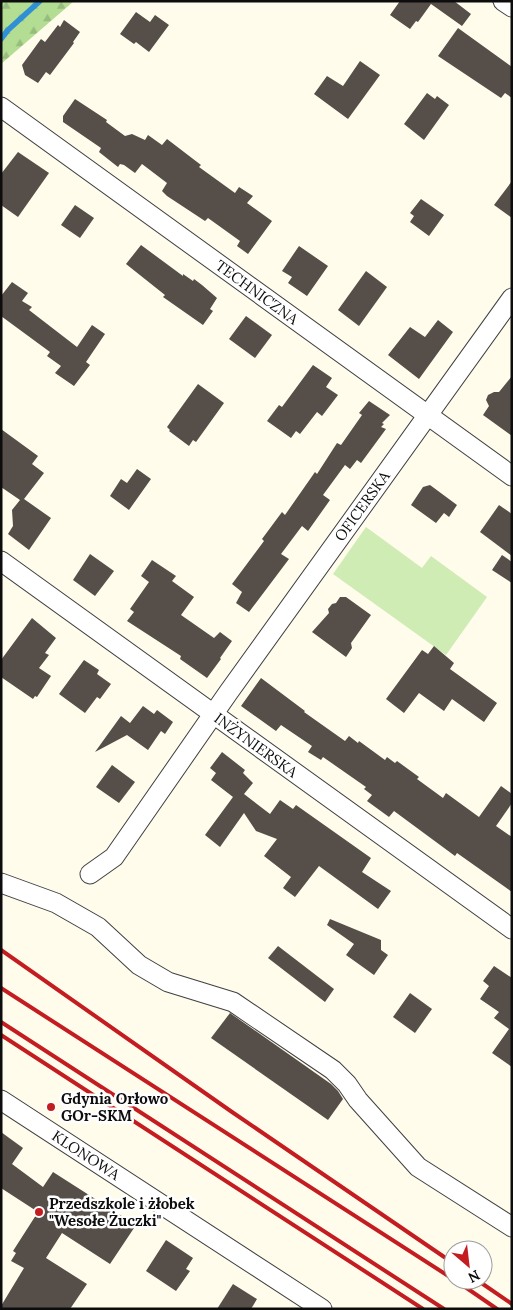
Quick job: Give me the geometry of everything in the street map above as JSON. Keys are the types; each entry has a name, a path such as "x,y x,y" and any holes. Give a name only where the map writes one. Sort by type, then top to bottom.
{"street":[{"path":"503,1 512,7"},
{"name":"TECHNICZNA","path":"1,107 512,476"},
{"name":"OFICERSKA","path":"90,874 114,857 512,298"},
{"name":"INŻYNIERSKA","path":"1,561 512,929"},
{"path":"1,883 56,903 98,927 139,965 168,982 232,1002 248,1012 333,1070 418,1167 512,1227"},
{"name":"KLONOWA","path":"1,1100 322,1309"}],"green space":[{"path":"1,1 74,1 1,64"},
{"path":"366,527 422,568 431,556 487,597 446,655 333,574"}],"building":[{"path":"400,1 454,1 471,14 462,26 431,4 418,22 416,21 410,29 390,15"},
{"path":"136,12 150,22 155,15 169,25 149,52 136,42 134,44 120,34"},
{"path":"64,20 80,32 50,75 46,72 38,83 25,75 22,65 41,39 45,42 58,25 60,27"},
{"path":"458,28 512,67 512,98 505,93 501,98 438,56"},
{"path":"360,61 380,75 348,119 314,94 327,76 343,86"},
{"path":"427,93 435,99 437,96 449,105 424,140 404,124"},
{"path":"75,99 107,120 106,122 125,136 132,134 145,140 148,135 162,145 167,139 201,165 199,167 235,193 239,187 253,196 247,203 272,221 248,254 237,246 240,241 208,218 205,221 167,196 162,191 167,183 142,164 135,173 124,165 120,164 118,167 99,152 101,148 63,122 63,116"},
{"path":"18,152 49,173 18,217 1,205 1,174"},
{"path":"512,181 512,218 494,205"},
{"path":"421,199 444,215 429,236 410,222 414,216 410,213"},
{"path":"75,205 94,218 80,238 61,225"},
{"path":"141,245 183,276 183,274 193,281 194,279 217,298 210,309 213,311 203,325 163,297 165,295 126,264"},
{"path":"299,246 328,266 307,296 288,283 292,277 282,271"},
{"path":"366,271 387,287 359,326 338,310"},
{"path":"12,282 28,293 22,301 32,307 29,310 77,347 92,325 105,334 86,362 90,365 74,386 55,373 61,366 47,356 50,352 1,316 1,296"},
{"path":"246,316 272,335 255,358 229,339"},
{"path":"438,320 453,332 419,379 388,355 410,327 425,337"},
{"path":"313,365 332,378 326,387 338,395 322,416 317,412 300,434 296,431 291,438 267,421 279,405 282,407"},
{"path":"512,376 512,436 483,415 489,406 486,400 488,395 499,392"},
{"path":"198,384 224,403 196,442 193,440 189,446 169,431 167,427"},
{"path":"369,401 390,415 382,423 384,424 381,427 386,429 361,463 357,460 350,469 345,465 323,495 330,500 308,531 302,526 281,554 289,559 249,612 236,603 242,592 232,584 264,541 262,539 282,512 285,515 315,472 317,474 337,443 341,445 362,415 359,413"},
{"path":"1,429 38,456 32,464 44,473 24,499 51,518 29,550 8,534 13,526 12,510 20,500 1,487"},
{"path":"137,469 151,479 129,510 110,496 121,479 127,483"},
{"path":"430,485 457,505 449,517 444,513 436,523 411,505 423,487"},
{"path":"499,505 512,514 512,556 480,532"},
{"path":"90,554 114,571 95,596 73,580"},
{"path":"502,555 512,562 512,583 492,570"},
{"path":"152,560 176,576 172,581 194,597 181,615 214,638 220,632 232,641 207,678 180,659 181,656 127,621 134,612 130,609 149,582 141,576"},
{"path":"340,597 346,597 371,615 351,643 352,648 346,657 312,632 329,613 328,609 332,604 336,603"},
{"path":"32,618 56,638 45,653 49,655 39,668 51,676 37,697 35,696 33,699 1,677 1,660"},
{"path":"434,646 454,663 450,669 497,703 484,722 452,699 444,711 419,693 404,713 386,699 422,650 428,654"},
{"path":"84,660 99,670 97,674 111,684 100,699 97,697 85,713 59,694"},
{"path":"261,678 345,741 349,736 385,760 387,757 395,763 397,761 443,798 446,793 479,817 501,786 512,794 512,803 496,826 512,837 512,892 457,853 455,856 394,811 389,817 367,801 372,795 364,789 366,787 323,757 321,760 308,752 312,746 281,725 276,731 241,706"},
{"path":"143,706 154,714 157,710 173,722 165,734 161,731 148,750 127,735 95,752 121,716 130,723"},
{"path":"222,752 245,770 243,773 253,783 244,794 270,814 280,800 293,809 296,805 371,858 362,872 391,891 378,909 319,866 295,897 283,888 291,877 264,856 277,839 256,831 244,813 220,847 205,835 233,797 211,780 216,773 210,768"},
{"path":"112,765 135,782 119,803 96,787"},
{"path":"330,919 381,940 381,950 388,955 374,975 346,955 354,944 327,925"},
{"path":"278,946 334,989 325,1002 268,958"},
{"path":"494,966 512,978 512,1067 492,1053 509,1029 494,1018 499,1012 480,999 489,986 483,981"},
{"path":"410,993 432,1009 415,1033 393,1017"},
{"path":"230,1013 331,1084 338,1091 343,1099 328,1120 211,1038"},
{"path":"1,1132 23,1148 12,1164 43,1187 53,1172 136,1225 110,1264 62,1233 46,1258 87,1284 70,1309 1,1309 24,1268 11,1261 16,1253 13,1251 38,1212 1,1188"},
{"path":"166,1240 193,1258 186,1269 190,1271 176,1291 146,1271"},
{"path":"233,1284 257,1299 251,1309 217,1309"}],"waterway":[{"path":"1,39 8,30 40,1"}],"railway":[{"path":"1,950 232,1112 443,1256"},
{"path":"1,988 443,1273"},
{"path":"1,1022 444,1309"},
{"path":"1,1035 423,1309"},
{"path":"469,1290 497,1309"},
{"path":"492,1290 512,1304"}],"place":[{"name":"Gdynia Orłowo GOr-SKM","path":"51,1107"},
{"name":"Przedszkole i żłobek \"Wesołe Żuczki\"","path":"39,1212"}]}
